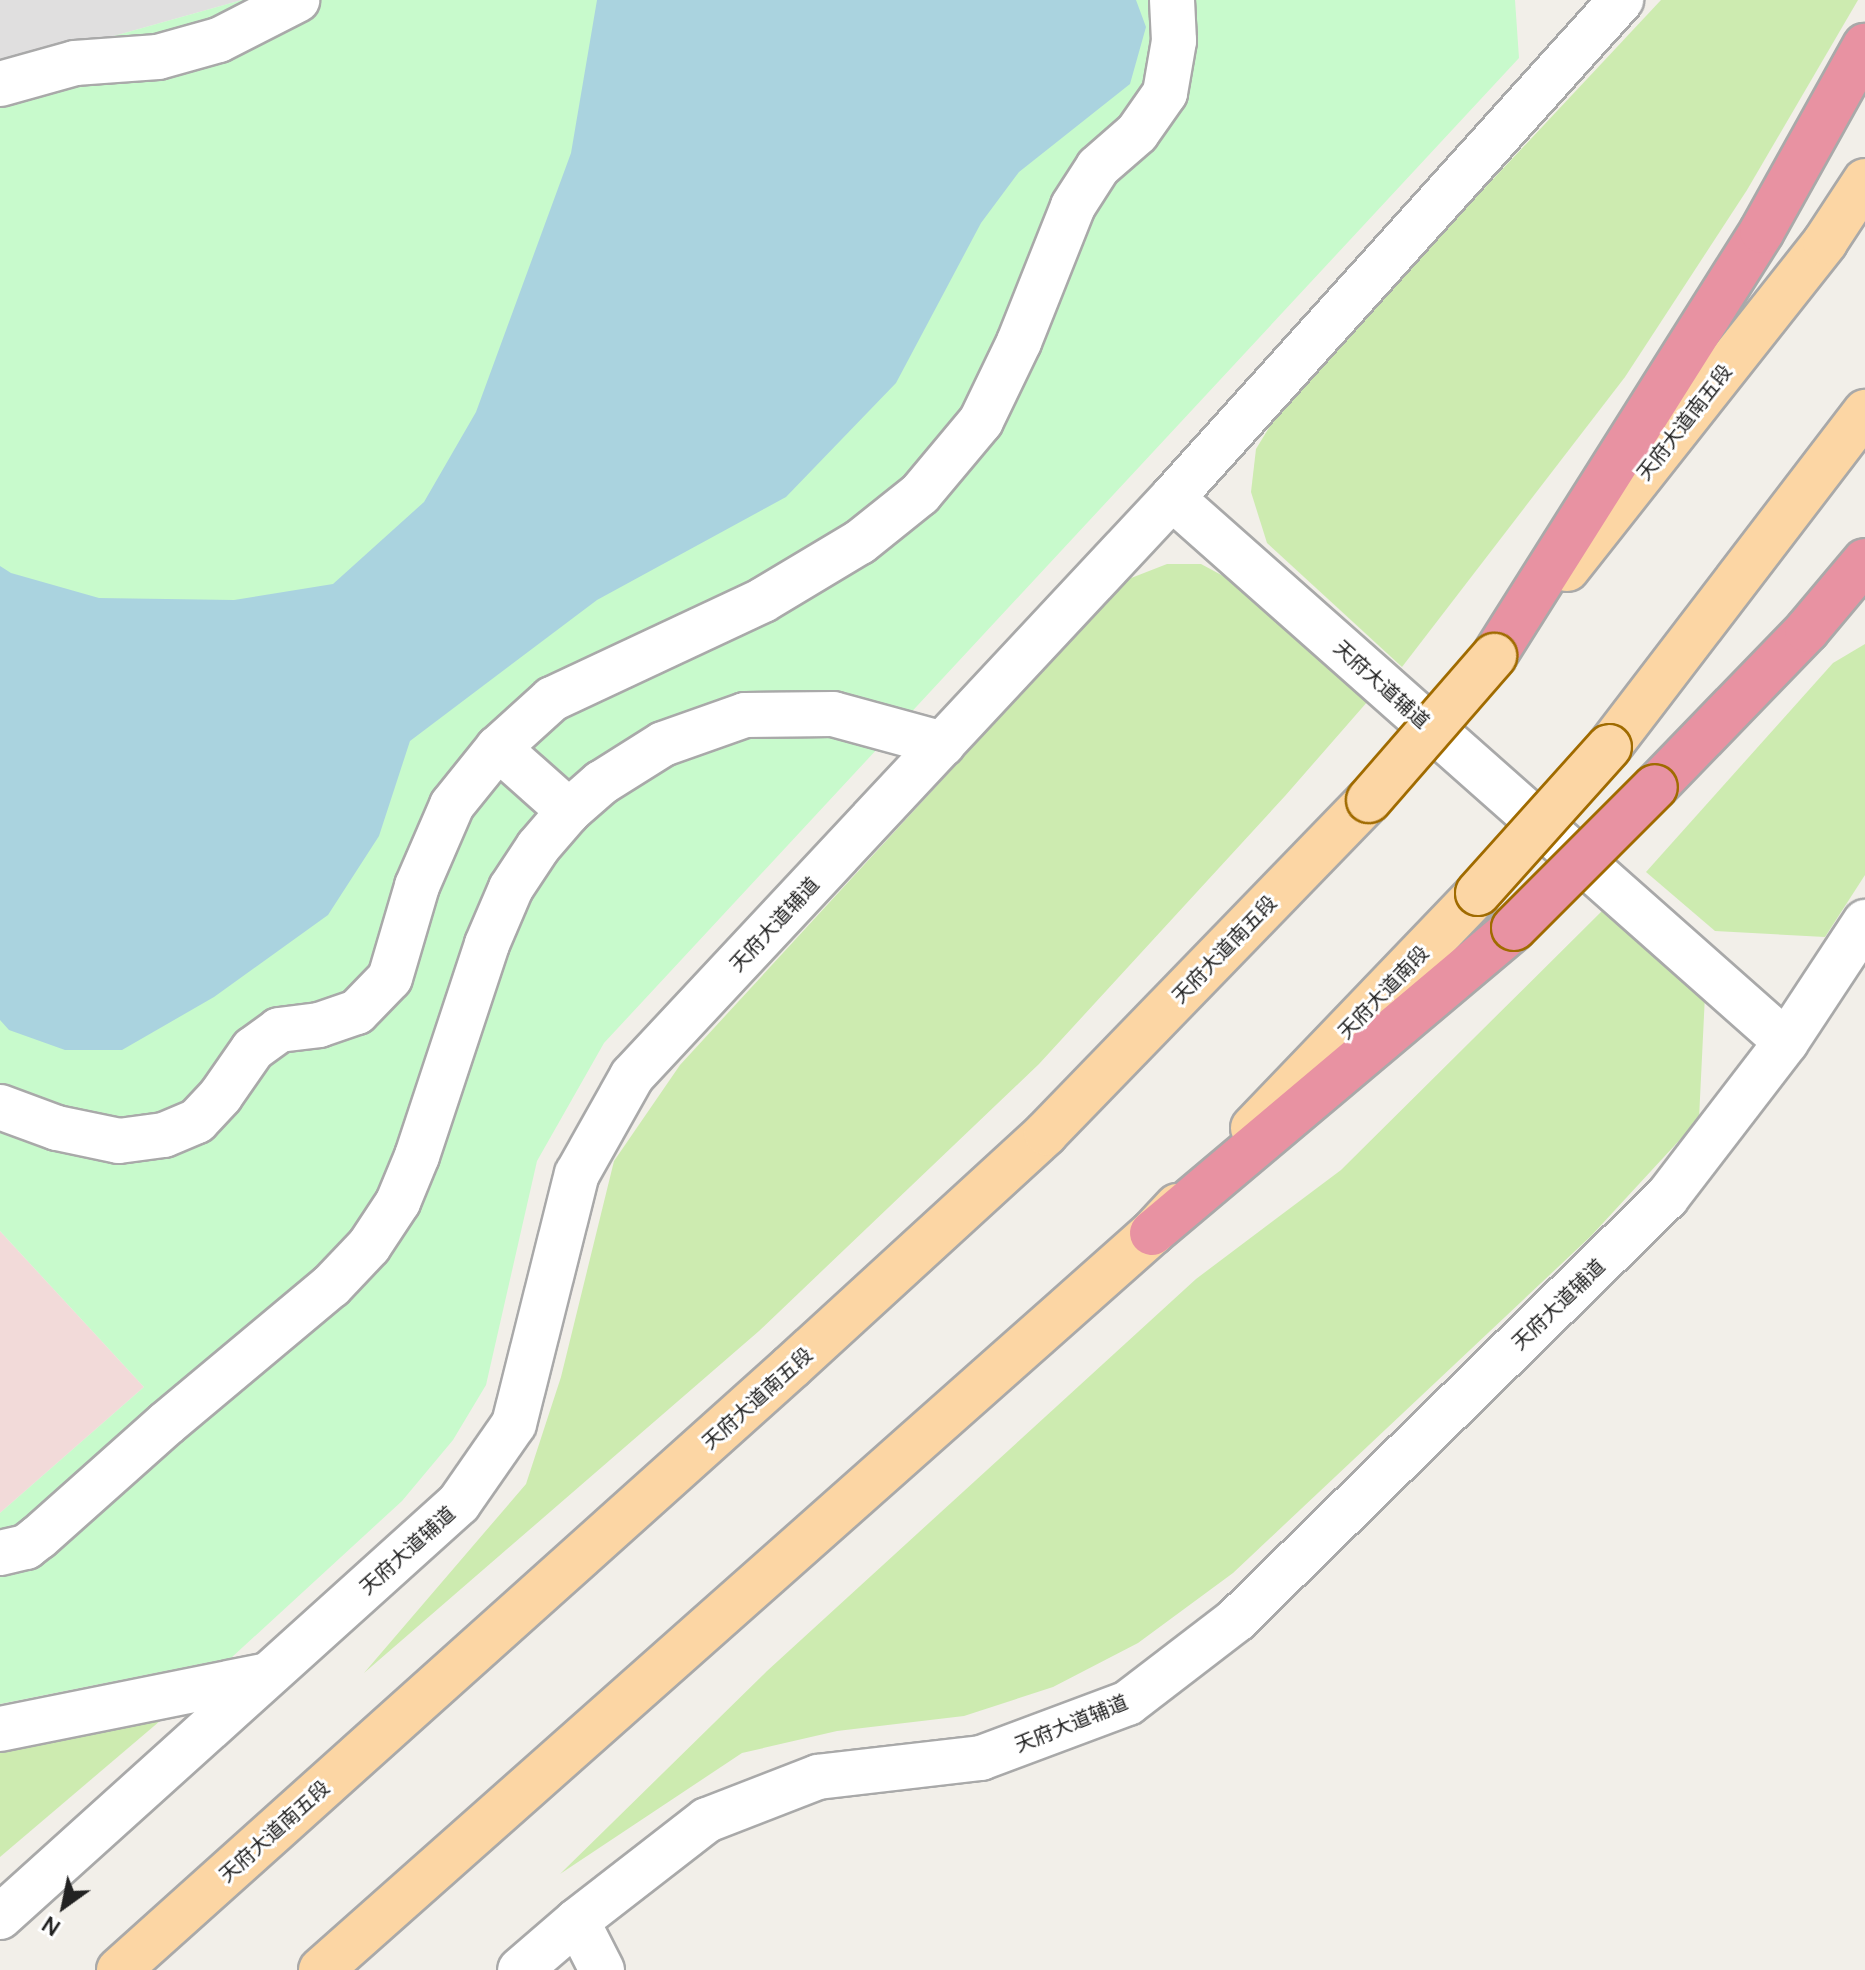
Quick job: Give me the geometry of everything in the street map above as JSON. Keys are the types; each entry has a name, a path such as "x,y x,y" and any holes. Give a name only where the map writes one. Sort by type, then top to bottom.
{"highway":[{"path":"1494,656 1762,231 1865,46"},
{"path":"1152,1233 1514,928 1807,630 1865,561"}],"main road":[{"name":"天府大道南五段","path":"119,1970 791,1367 1046,1133 1369,800 1494,656 1816,254 1865,181"},
{"name":"天府大道南段","path":"1152,1233 1478,893 1609,747 1865,412"},
{"path":"321,1970 1152,1233"}],"street":[{"path":"0,84 75,63 158,57 219,40 297,0"},
{"path":"0,1107 57,1128 119,1141 164,1135 197,1121 221,1095 253,1049 279,1030 319,1025 357,1012 390,978 417,886 452,805 498,748 552,699 763,600 860,542 920,494 981,421 1019,342 1073,206 1098,167 1137,133 1165,93 1174,41 1172,0"},
{"path":"1172,498 1621,0"},
{"name":"天府大道辅道","path":"0,1917 459,1503 514,1424 577,1174 632,1076 1172,498 1786,1042 1667,1197 1236,1620 1128,1703 981,1758 818,1777 707,1820 577,1921 520,1970"},
{"path":"0,1553 26,1547 39,1537 167,1423 331,1286 369,1246 398,1202 417,1156 487,944 511,888 538,847 569,811 601,783 663,744 745,715 833,714 943,744"},
{"path":"498,748 569,811"},
{"path":"1786,1042 1865,922"},
{"path":"0,1729 270,1674"},
{"path":"577,1921 602,1970"}],"shaded area":[{"path":"0,0 242,0 0,68"},
{"path":"0,1231 144,1387 0,1513"}],"green space":[{"path":"242,0 1515,0 1519,58 604,1043 537,1161 486,1385 453,1440 402,1501 231,1658 0,1704 0,1513 144,1387 0,1231 0,68"},
{"path":"1661,0 1858,0 1747,190 1625,377 1402,667 1267,543 1251,492 1256,449 1286,400"},
{"path":"1167,564 1201,564 1240,585 1368,701 1039,1064 759,1331 364,1673 526,1484 561,1377 614,1161 680,1065 1126,580"},
{"path":"1865,644 1865,875 1825,937 1715,931 1646,872 1833,663"},
{"path":"1604,909 1705,995 1699,1119 1591,1236 1233,1573 1138,1643 1053,1687 964,1716 837,1731 742,1753 560,1874 767,1671 1196,1279 1341,1170"},
{"path":"167,1715 0,1857 0,1750"}],"water":[{"path":"597,0 1136,0 1146,27 1130,84 1019,172 981,223 896,383 786,497 597,600 410,741 379,836 328,915 214,997 122,1050 65,1050 9,1030 0,1020 0,566 11,573 99,598 234,600 333,584 424,502 476,412 571,153"}]}
